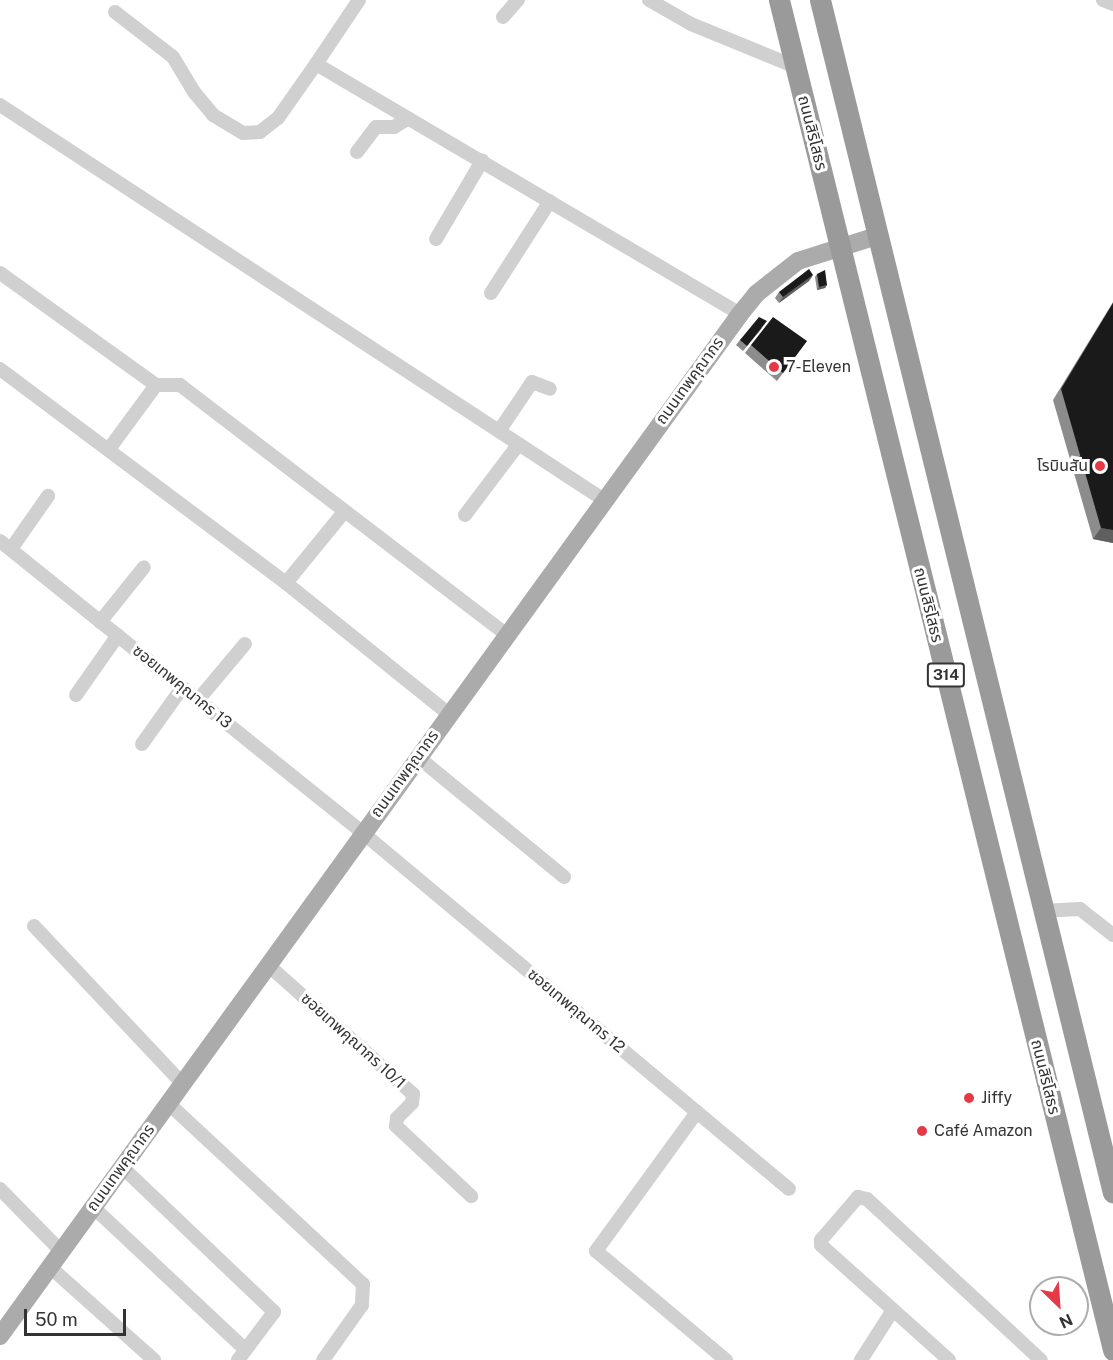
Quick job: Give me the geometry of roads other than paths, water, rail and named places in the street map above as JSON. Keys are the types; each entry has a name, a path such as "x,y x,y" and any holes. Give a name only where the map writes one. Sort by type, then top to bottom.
{"highway":[{"name":"ถนนสิริโสธร","path":"779,0 1113,1350"},
{"name":"314","path":"820,0 1041,911 1113,1192"}],"main road":[{"name":"ถนนเทพคุณากร","path":"0,1336 740,314 778,274 798,261 839,245 877,236"}],"street":[{"path":"115,12 173,57 194,92 213,115 243,133 260,132 278,117 360,0"},
{"path":"503,17 518,0"},
{"path":"649,0 691,24 796,67"},
{"path":"1103,0 1113,4"},
{"path":"316,64 740,314"},
{"path":"0,105 604,500"},
{"path":"357,152 376,127 394,128 409,118"},
{"path":"435,239 482,161"},
{"path":"491,293 550,201"},
{"path":"0,273 156,385 180,385 507,635"},
{"path":"0,369 286,583 449,714"},
{"path":"499,431 532,382 550,389"},
{"path":"109,449 156,385"},
{"path":"465,515 518,445"},
{"path":"5,545 48,496"},
{"path":"286,583 344,512"},
{"name":"ซอยเทพคุณากร 13","path":"5,545 363,833"},
{"path":"100,621 144,567"},
{"path":"76,695 118,635"},
{"path":"198,700 245,644"},
{"path":"142,744 182,688"},
{"path":"418,757 564,877"},
{"name":"ซอยเทพคุณากร 12","path":"363,833 789,1189"},
{"path":"1041,911 1080,909 1113,935"},
{"path":"33,926 182,1083"},
{"name":"ซอยเทพคุณากร 10/1","path":"268,965 412,1094 412,1103 397,1118 396,1126 471,1196"},
{"path":"168,1103 363,1284 362,1305 323,1360"},
{"path":"697,1112 596,1251 726,1360"},
{"path":"93,1206 241,1354 272,1316 271,1308 122,1167"},
{"path":"0,1189 62,1251"},
{"path":"949,1360 821,1245 821,1240 858,1197 867,1199 1041,1360"},
{"path":"50,1267 154,1360"},
{"path":"861,1360 893,1310"}],"place":[{"name":"7-Eleven","path":"774,367"},
{"name":"โรบินสัน","path":"1100,466"},
{"name":"Jiffy","path":"969,1098"},
{"name":"Café Amazon","path":"922,1131"}]}
